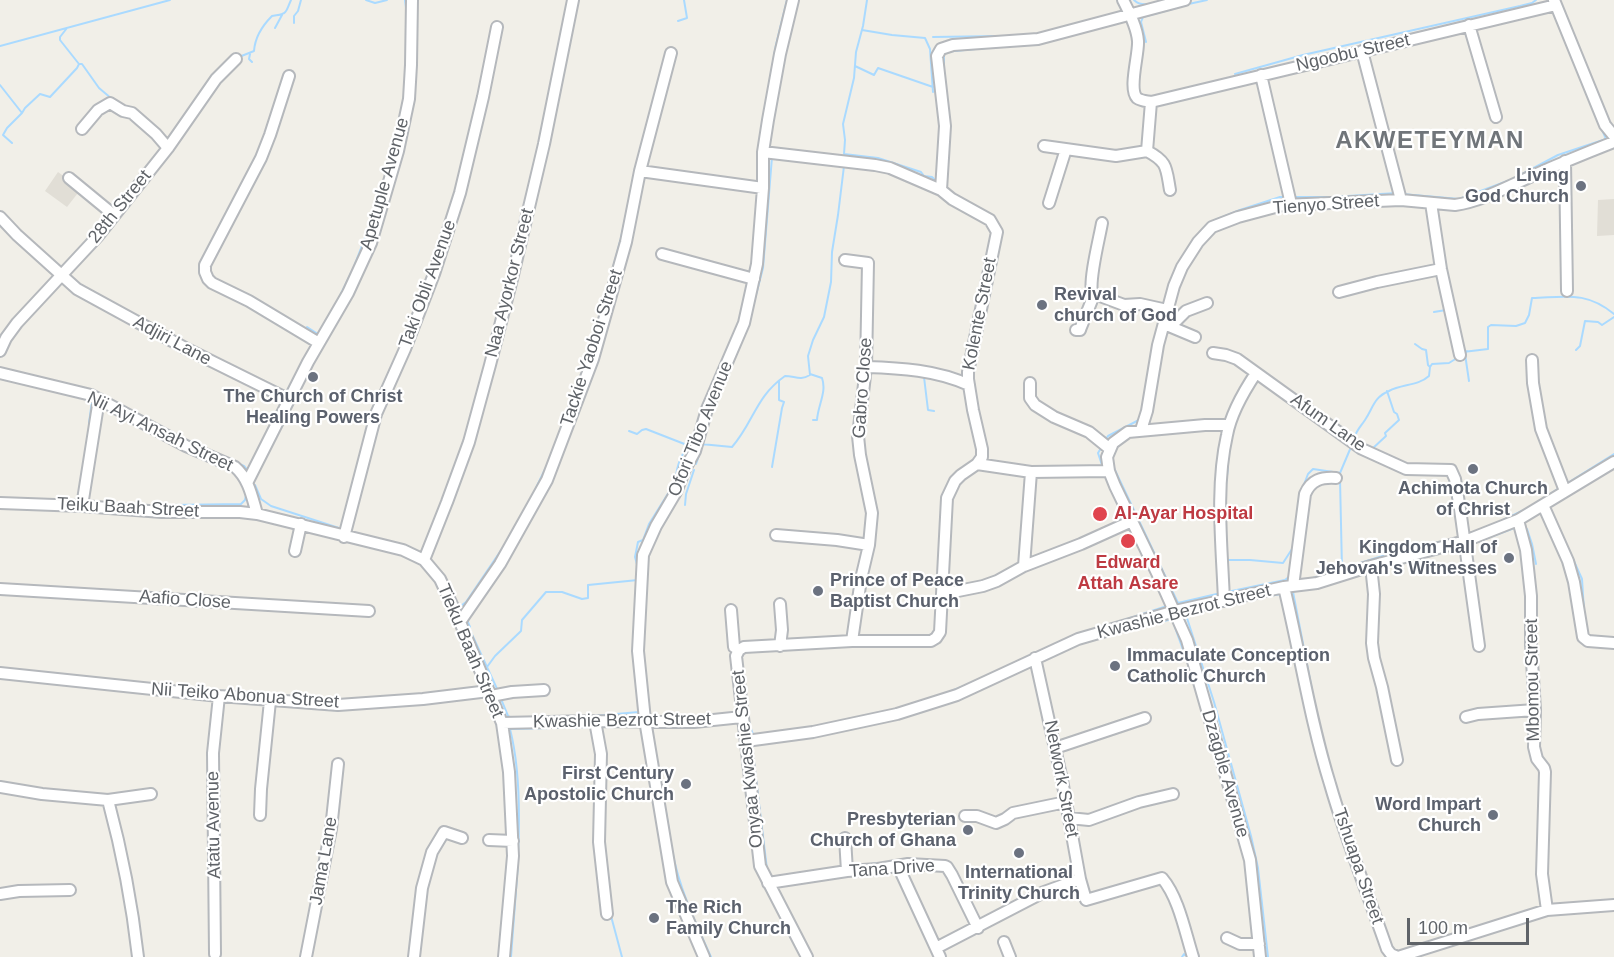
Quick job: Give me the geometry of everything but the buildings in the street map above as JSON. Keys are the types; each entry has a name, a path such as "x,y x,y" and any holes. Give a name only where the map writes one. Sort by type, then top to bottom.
{"street":[{"name":"Apetuple Avenue","path":"247,483 288,399 348,293 371,243 398,152 409,99 412,0"},
{"name":"Naa Ayorkor Street","path":"424,560 469,442 490,365 542,155 573,0"},
{"name":"Ofori Tibo Avenue","path":"704,957 672,882 645,720 638,651 643,555 660,518 676,492 698,443 710,400 744,322 757,264 763,188 763,152 780,54 793,0"},
{"path":"1123,0 1138,39 1133,89 1138,98 1151,102 1147,152"},
{"path":"940,190 945,126 937,56 939,50 953,45 1038,39 1185,0"},
{"path":"1555,2 1605,125 1614,136"},
{"name":"Ngoobu Street","path":"1151,102 1555,2"},
{"path":"1469,25 1496,117"},
{"name":"Taki Obli Avenue","path":"344,537 376,414 405,349 434,274 460,193 497,27"},
{"path":"1362,51 1401,200"},
{"name":"Tackie Yaoboi Street","path":"460,622 500,564 547,480 593,359 626,242 640,171 670,53"},
{"name":"28th Street","path":"0,351 17,323 98,236 168,147 216,79 236,59"},
{"path":"1261,75 1291,204"},
{"path":"289,76 261,158 205,265 205,272 208,279 223,289 249,301 319,342"},
{"path":"82,129 98,110 110,103 123,111 132,113 168,147"},
{"name":"Tienyo Street","path":"1141,430 1147,411 1158,345 1174,286 1182,267 1198,242 1212,227 1248,213 1291,204 1401,200 1455,205 1472,201 1614,142"},
{"path":"1044,146 1116,156 1147,152 1162,160 1170,190"},
{"path":"1049,203 1066,149"},
{"name":"Kolente Street","path":"763,152 890,168 940,190 952,200 990,220 997,232 968,372 973,410 982,449 982,457 977,464"},
{"path":"1565,161 1567,291"},
{"path":"640,171 763,188"},
{"path":"69,178 114,214"},
{"path":"1431,203 1441,269 1460,355"},
{"name":"Adjiri Lane","path":"0,217 16,235 77,289 185,348 288,399"},
{"path":"1102,222 1091,291 1094,295 1124,304 1140,304 1167,310"},
{"path":"663,254 754,279"},
{"name":"Gabro Close","path":"845,260 868,263 866,367 858,436 872,513 869,545 861,579 852,641"},
{"path":"1339,292 1441,269"},
{"path":"1076,330 1082,327 1094,295"},
{"path":"1164,324 1176,321 1186,311 1207,303"},
{"path":"1164,324 1195,337"},
{"name":"Afum Lane","path":"1213,353 1237,359 1362,449 1406,469 1451,470 1455,479 1465,541"},
{"path":"1532,360 1533,382 1541,429 1565,491"},
{"path":"866,367 900,368 941,376 969,386"},
{"name":"Nii Ayi Ansah Street","path":"0,373 91,395 186,446 235,467 247,483 256,514"},
{"path":"1224,601 1221,499 1223,457 1229,425 1246,388 1256,373"},
{"path":"1030,383 1030,398 1035,405 1054,417 1089,432 1110,449 1114,442 1128,432 1229,425"},
{"path":"82,506 99,399"},
{"name":"Dzagble Avenue","path":"1110,449 1107,457 1109,471 1187,640 1250,860 1260,957"},
{"name":"Kwashie Bezrot Street","path":"746,741 813,732 897,714 957,695 1078,639 1175,611 1317,583 1465,541 1518,520 1614,462"},
{"path":"977,464 1031,472 1109,471"},
{"name":"Onyaa Kwashie Street","path":"807,957 760,866 736,656 739,650 744,648 852,641 931,641 936,638 940,633 947,498 955,481 977,464"},
{"path":"1024,566 1031,472"},
{"path":"1288,587 1305,494 1312,482 1324,477 1336,478"},
{"name":"Teiku Baah Street","path":"0,503 162,512 256,514"},
{"path":"1543,505 1568,561 1574,582 1582,637 1588,641 1614,643"},
{"name":"Tieku Baah Street","path":"256,514 403,550 424,560 440,579 502,723 509,772 513,841 504,957"},
{"name":"Mbomou Street","path":"1518,520 1526,550 1530,579 1535,710 1534,753 1544,768 1545,779 1542,874 1547,910"},
{"path":"943,594 997,581 1024,566 1132,521"},
{"path":"295,550 301,524"},
{"path":"776,535 869,545"},
{"path":"1465,541 1479,646"},
{"path":"1371,566 1374,594 1372,643 1374,658 1397,760"},
{"name":"Tshuapa Street","path":"1288,587 1303,675 1329,783 1387,950 1391,954 1398,957 1547,910 1614,905"},
{"name":"Aafio Close","path":"0,589 369,611"},
{"path":"780,604 782,630 780,646"},
{"path":"731,610 734,647 739,650"},
{"name":"Network Street","path":"1035,658 1056,748 1080,879 1086,900 1162,878 1174,898 1193,957"},
{"name":"Nii Teiko Abonua Street","path":"0,673 219,696 349,704 544,690"},
{"name":"Atatu Avenue","path":"215,954 213,753 219,696"},
{"path":"260,814 270,700"},
{"path":"1466,717 1535,710"},
{"name":"Kwashie Bezrot Street","path":"502,723 645,720 694,722 742,717"},
{"path":"1056,748 1145,718"},
{"path":"595,721 601,754 599,842 607,914"},
{"name":"Jama Lane","path":"306,957 331,829 338,764"},
{"path":"0,787 108,800 151,794"},
{"path":"1069,818 1089,820 1139,802 1173,794"},
{"path":"108,800 126,868 138,957"},
{"path":"965,816 977,816 996,823 1013,813 1066,802"},
{"path":"414,957 422,888 432,852 444,832 462,838"},
{"path":"845,838 847,871"},
{"path":"489,840 513,841"},
{"name":"Tana Drive","path":"768,883 847,871 919,864 947,867 978,928"},
{"path":"898,866 938,953 1044,892 1080,879"},
{"path":"0,894 19,891 70,890"},
{"path":"1227,938 1240,944 1259,944"},
{"path":"1004,942 1010,957"}],"shaded area":[{"path":"58,172 81,189 67,207 45,191"},
{"path":"1614,199 1614,235 1597,236 1598,200"}],"waterway":[{"path":"0,46 170,0"},
{"path":"239,57 254,51 257,36 265,24 272,16 285,12 291,0"},
{"path":"294,23 294,16 301,0"},
{"path":"366,0 375,3 387,0"},
{"path":"405,0 407,15"},
{"path":"678,21 687,18 684,0"},
{"path":"769,85 787,0"},
{"path":"867,0 856,52 854,78 843,124 844,154 878,158 921,172 938,183"},
{"path":"1134,0 1144,4 1163,0"},
{"path":"1184,5 1207,0"},
{"path":"1235,74 1303,55 1520,6 1536,0"},
{"path":"1146,42 1141,22 1143,17 1176,8"},
{"path":"275,28 282,15"},
{"path":"22,113 40,94 50,97 77,68 79,64 60,40 67,28"},
{"path":"862,30 925,38 930,49 933,92"},
{"path":"933,37 1000,36"},
{"path":"944,71 944,52 1007,46"},
{"path":"250,54 249,59 252,62"},
{"path":"80,64 99,88 112,99"},
{"path":"855,66 874,75 878,68 933,87"},
{"path":"1578,73 1606,139"},
{"path":"0,85 22,113 3,135 12,143"},
{"path":"401,113 404,96"},
{"path":"1402,194 1459,199 1513,179 1558,155 1606,139"},
{"path":"390,160 394,143"},
{"path":"751,314 763,268 772,157"},
{"path":"701,444 732,447 767,392 775,384 785,376 800,378 810,375 808,356 824,317 831,282 832,252 844,166"},
{"path":"755,183 758,168"},
{"path":"600,316 633,182"},
{"path":"1294,197 1397,193"},
{"path":"1215,220 1280,197 1286,197"},
{"path":"339,298 373,217"},
{"path":"1445,261 1447,273"},
{"path":"1463,352 1488,349 1488,327 1491,325 1516,326 1525,323 1532,298 1575,297 1594,302 1614,314"},
{"path":"1434,312 1446,310"},
{"path":"316,337 332,311"},
{"path":"1576,350 1580,346 1585,321 1598,322 1602,325 1614,317"},
{"path":"307,327 318,334"},
{"path":"587,359 595,333"},
{"path":"742,340 745,334"},
{"path":"1355,436 1380,396 1394,389 1420,382 1429,376 1430,367 1426,350 1415,344"},
{"path":"1467,351 1465,354 1469,381"},
{"path":"1430,367 1432,364 1449,363 1457,358"},
{"path":"285,395 298,371"},
{"path":"810,374 822,378 823,383 817,420 813,420"},
{"path":"924,377 928,410 934,411"},
{"path":"772,467 784,402 779,400 779,381"},
{"path":"93,391 136,413"},
{"path":"1372,449 1399,420 1387,391"},
{"path":"273,419 283,400"},
{"path":"89,423 92,401"},
{"path":"1105,440 1140,418"},
{"path":"629,431 637,434 646,429 687,445"},
{"path":"148,431 177,447"},
{"path":"1350,434 1367,446"},
{"path":"676,479 681,458 693,442"},
{"path":"696,464 703,444"},
{"path":"1303,487 1308,474 1313,469 1340,473 1351,447"},
{"path":"1101,448 1098,453 1103,468"},
{"path":"1566,484 1614,454"},
{"path":"535,490 548,463"},
{"path":"239,464 249,472"},
{"path":"1113,466 1178,603 1221,593"},
{"path":"1226,484 1228,467"},
{"path":"685,505 694,470"},
{"path":"1415,474 1427,475"},
{"path":"1340,479 1342,569"},
{"path":"638,568 635,557 638,542 643,540 649,524 674,484"},
{"path":"255,485 261,499 271,506 342,529"},
{"path":"1546,497 1559,488"},
{"path":"173,505 241,504 246,495"},
{"path":"1499,522 1526,509"},
{"path":"518,542 533,516"},
{"path":"1292,555 1297,516"},
{"path":"1469,545 1517,527"},
{"path":"1527,529 1536,564"},
{"path":"1310,579 1395,552 1454,539"},
{"path":"462,605 508,540"},
{"path":"344,541 377,549"},
{"path":"1568,548 1582,579 1584,611"},
{"path":"1226,560 1283,563 1292,549"},
{"path":"1227,592 1285,580 1290,576"},
{"path":"487,667 521,631 522,620 546,592 562,592 582,599 588,598 588,585 638,580"},
{"path":"1289,592 1301,590"},
{"path":"1293,592 1318,721"},
{"path":"1269,596 1281,594"},
{"path":"1118,622 1167,606"},
{"path":"1222,606 1186,615 1214,702 1251,836 1258,868 1268,957"},
{"path":"1132,629 1172,619 1191,672"},
{"path":"467,620 498,691"},
{"path":"1010,665 1073,636"},
{"path":"474,669 480,683"},
{"path":"949,692 969,684"},
{"path":"501,699 510,717"},
{"path":"594,716 639,712"},
{"path":"686,717 719,714"},
{"path":"747,715 754,735"},
{"path":"495,718 498,730"},
{"path":"518,855 516,759 510,729 591,727"},
{"path":"754,745 752,746 767,869"},
{"path":"666,812 669,830"},
{"path":"605,822 605,849"},
{"path":"672,850 683,891 711,957"},
{"path":"511,957 518,863"},
{"path":"871,864 883,863"},
{"path":"611,916 622,957"},
{"path":"1182,957 1184,954 1189,957"}],"place":[{"name":"Living God Church","path":"1581,186"},
{"name":"Revival church of God","path":"1042,305"},
{"name":"The Church of Christ Healing Powers","path":"313,377"},
{"name":"Achimota Church of Christ","path":"1473,469"},
{"name":"Al-Ayar Hospital","path":"1100,514"},
{"name":"Edward Attah Asare","path":"1128,541"},
{"name":"Kingdom Hall of Jehovah's Witnesses","path":"1509,558"},
{"name":"Prince of Peace Baptist Church","path":"818,591"},
{"name":"Immaculate Conception Catholic Church","path":"1115,666"},
{"name":"First Century Apostolic Church","path":"686,784"},
{"name":"Word Impart Church","path":"1493,815"},
{"name":"Presbyterian Church of Ghana","path":"968,830"},
{"name":"International Trinity Church","path":"1019,853"},
{"name":"The Rich Family Church","path":"654,918"}],"district":[{"name":"AKWETEYMAN","path":"1430,141"}]}
